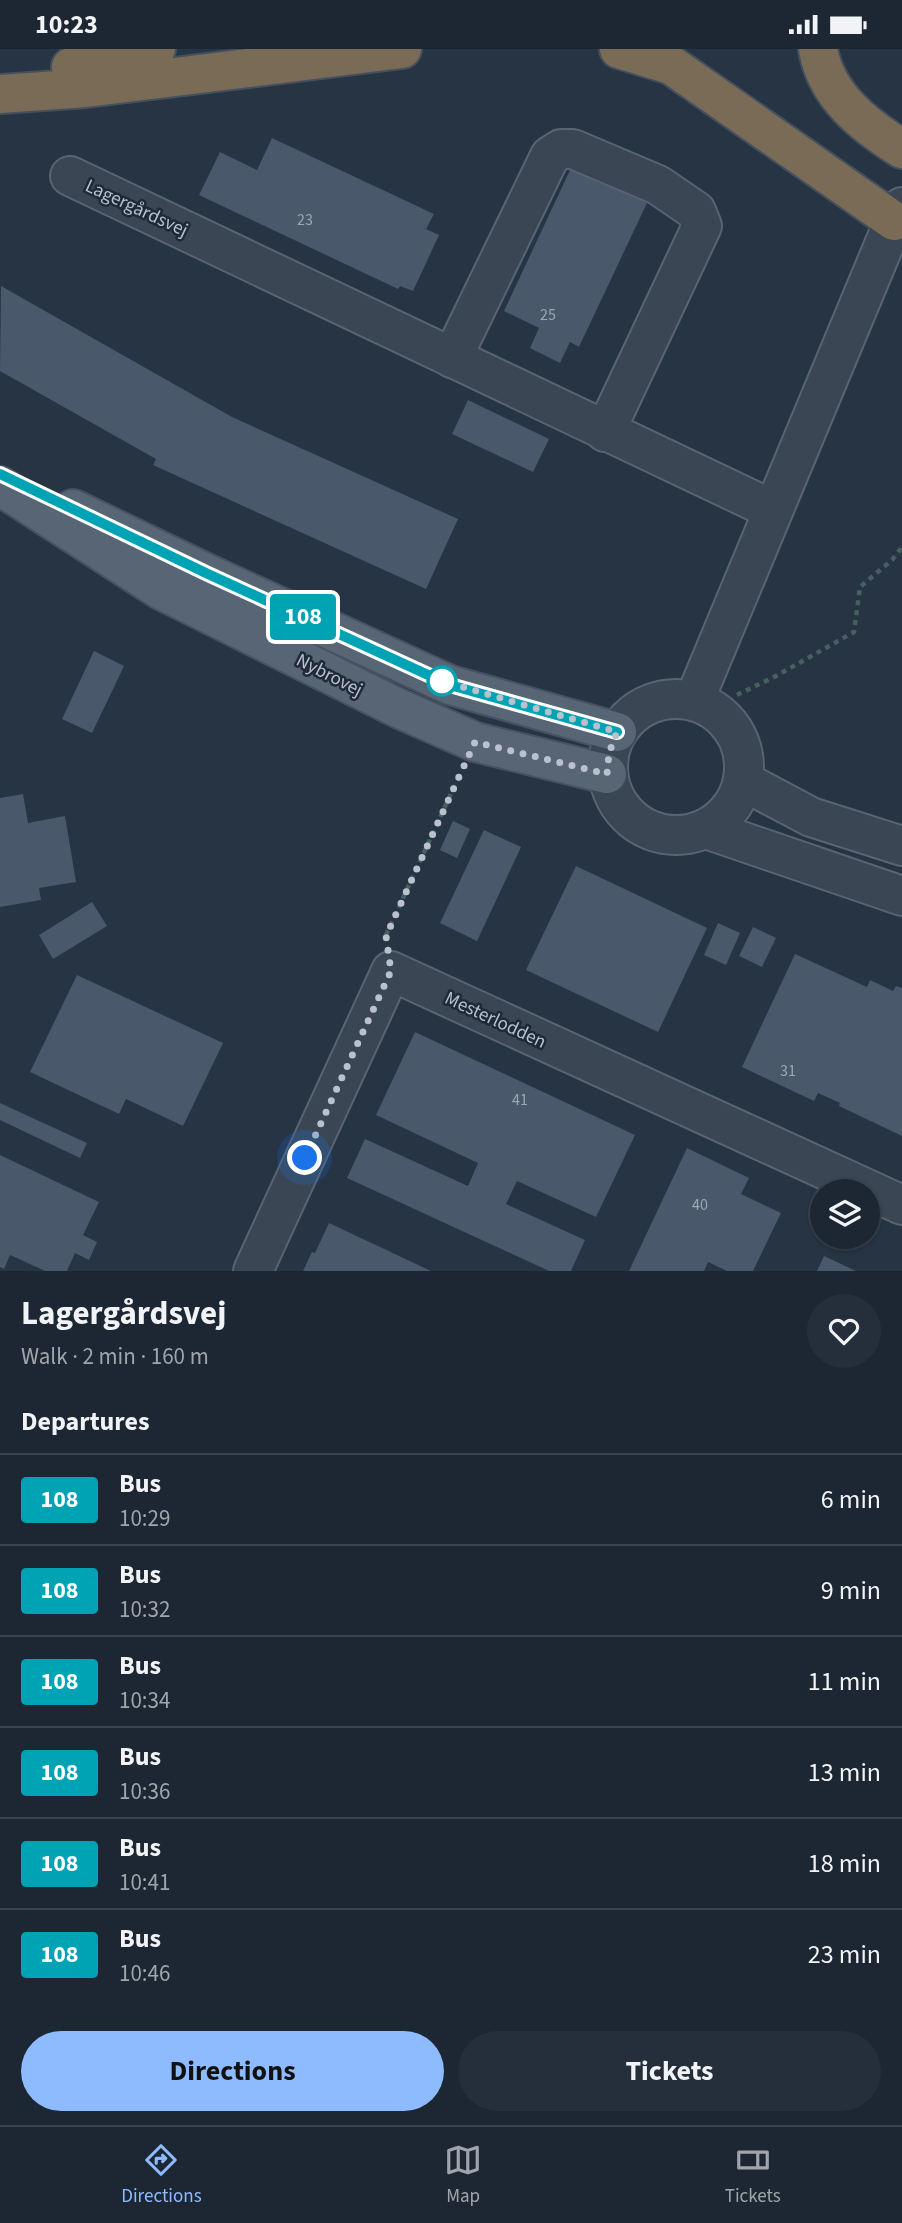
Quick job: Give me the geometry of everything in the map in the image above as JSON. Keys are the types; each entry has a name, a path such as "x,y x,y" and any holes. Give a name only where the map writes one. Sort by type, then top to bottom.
{"highway":[{"path":"0,82 156,49"},
{"path":"0,94 86,88 402,49"},
{"path":"620,49 671,65 898,214"},
{"path":"818,49 821,64 842,103 873,131 902,149"}],"main road":[{"name":"Nybrovej","path":"0,474 208,574 450,685 617,732"},
{"name":"Nybrovej","path":"0,486 162,590 398,708 475,742 607,774"}],"street":[{"path":"452,358 550,156 561,149 573,149 658,185 696,211 702,226 605,432"},
{"name":"Lagergårdsvej","path":"70,176 773,510"},
{"path":"702,705 773,510 898,214"},
{"path":"672,699 702,705 723,718 741,747 743,781 736,800 723,816 706,828 685,835 663,834 643,827 625,814 613,795 607,774 609,753 617,732 631,715 650,704 672,699"},
{"path":"743,781 811,817 902,846"},
{"path":"706,828 902,896"},
{"path":"253,1271 391,971"},
{"name":"Mesterlodden","path":"391,971 902,1205"}],"path":[{"path":"702,705 775,676 854,632 860,587 892,561 902,547"},
{"path":"391,971 386,936 475,742"}],"building":[{"path":"272,138 434,214 426,229 439,235 413,291 400,286 398,289 199,195 220,152 257,170"},
{"path":"571,168 647,203 579,347 570,342 560,363 530,348 539,328 504,311"},
{"path":"1,286 232,417 458,519 426,589 153,465 156,459 0,371"},
{"path":"468,400 549,439 533,472 452,434"},
{"path":"94,651 124,666 92,733 62,719"},
{"path":"23,794 28,823 65,816 76,882 39,888 41,900 0,907 0,798"},
{"path":"453,821 470,829 457,858 440,850"},
{"path":"484,830 521,847 477,941 440,923"},
{"path":"576,866 707,928 658,1032 526,970"},
{"path":"92,902 107,926 53,959 39,935"},
{"path":"718,923 740,933 726,965 704,955"},
{"path":"753,927 776,938 762,967 739,956"},
{"path":"795,954 867,987 870,980 893,991 896,986 902,988 902,1136 818,1093 814,1101 742,1067"},
{"path":"77,975 223,1043 183,1126 126,1099 119,1114 30,1072"},
{"path":"415,1032 635,1135 596,1217 517,1181 506,1204 585,1240 571,1271 549,1271 347,1178 365,1139 468,1186 478,1163 376,1115"},
{"path":"0,1103 87,1143 80,1158 0,1120"},
{"path":"687,1148 749,1178 741,1194 781,1213 753,1271 727,1271 708,1262 704,1271 629,1271"},
{"path":"0,1155 99,1202 83,1235 97,1242 89,1260 75,1253 67,1271 45,1271 10,1255 4,1269 0,1267"},
{"path":"329,1223 431,1271 303,1271"},
{"path":"824,1256 856,1271 817,1271"}],"bus line":[{"name":"108","path":"0,474 208,574 450,685 617,732"}],"route":[{"path":"305,1158 391,971 386,936 475,742 607,774 609,753 617,732 442,681"}]}
